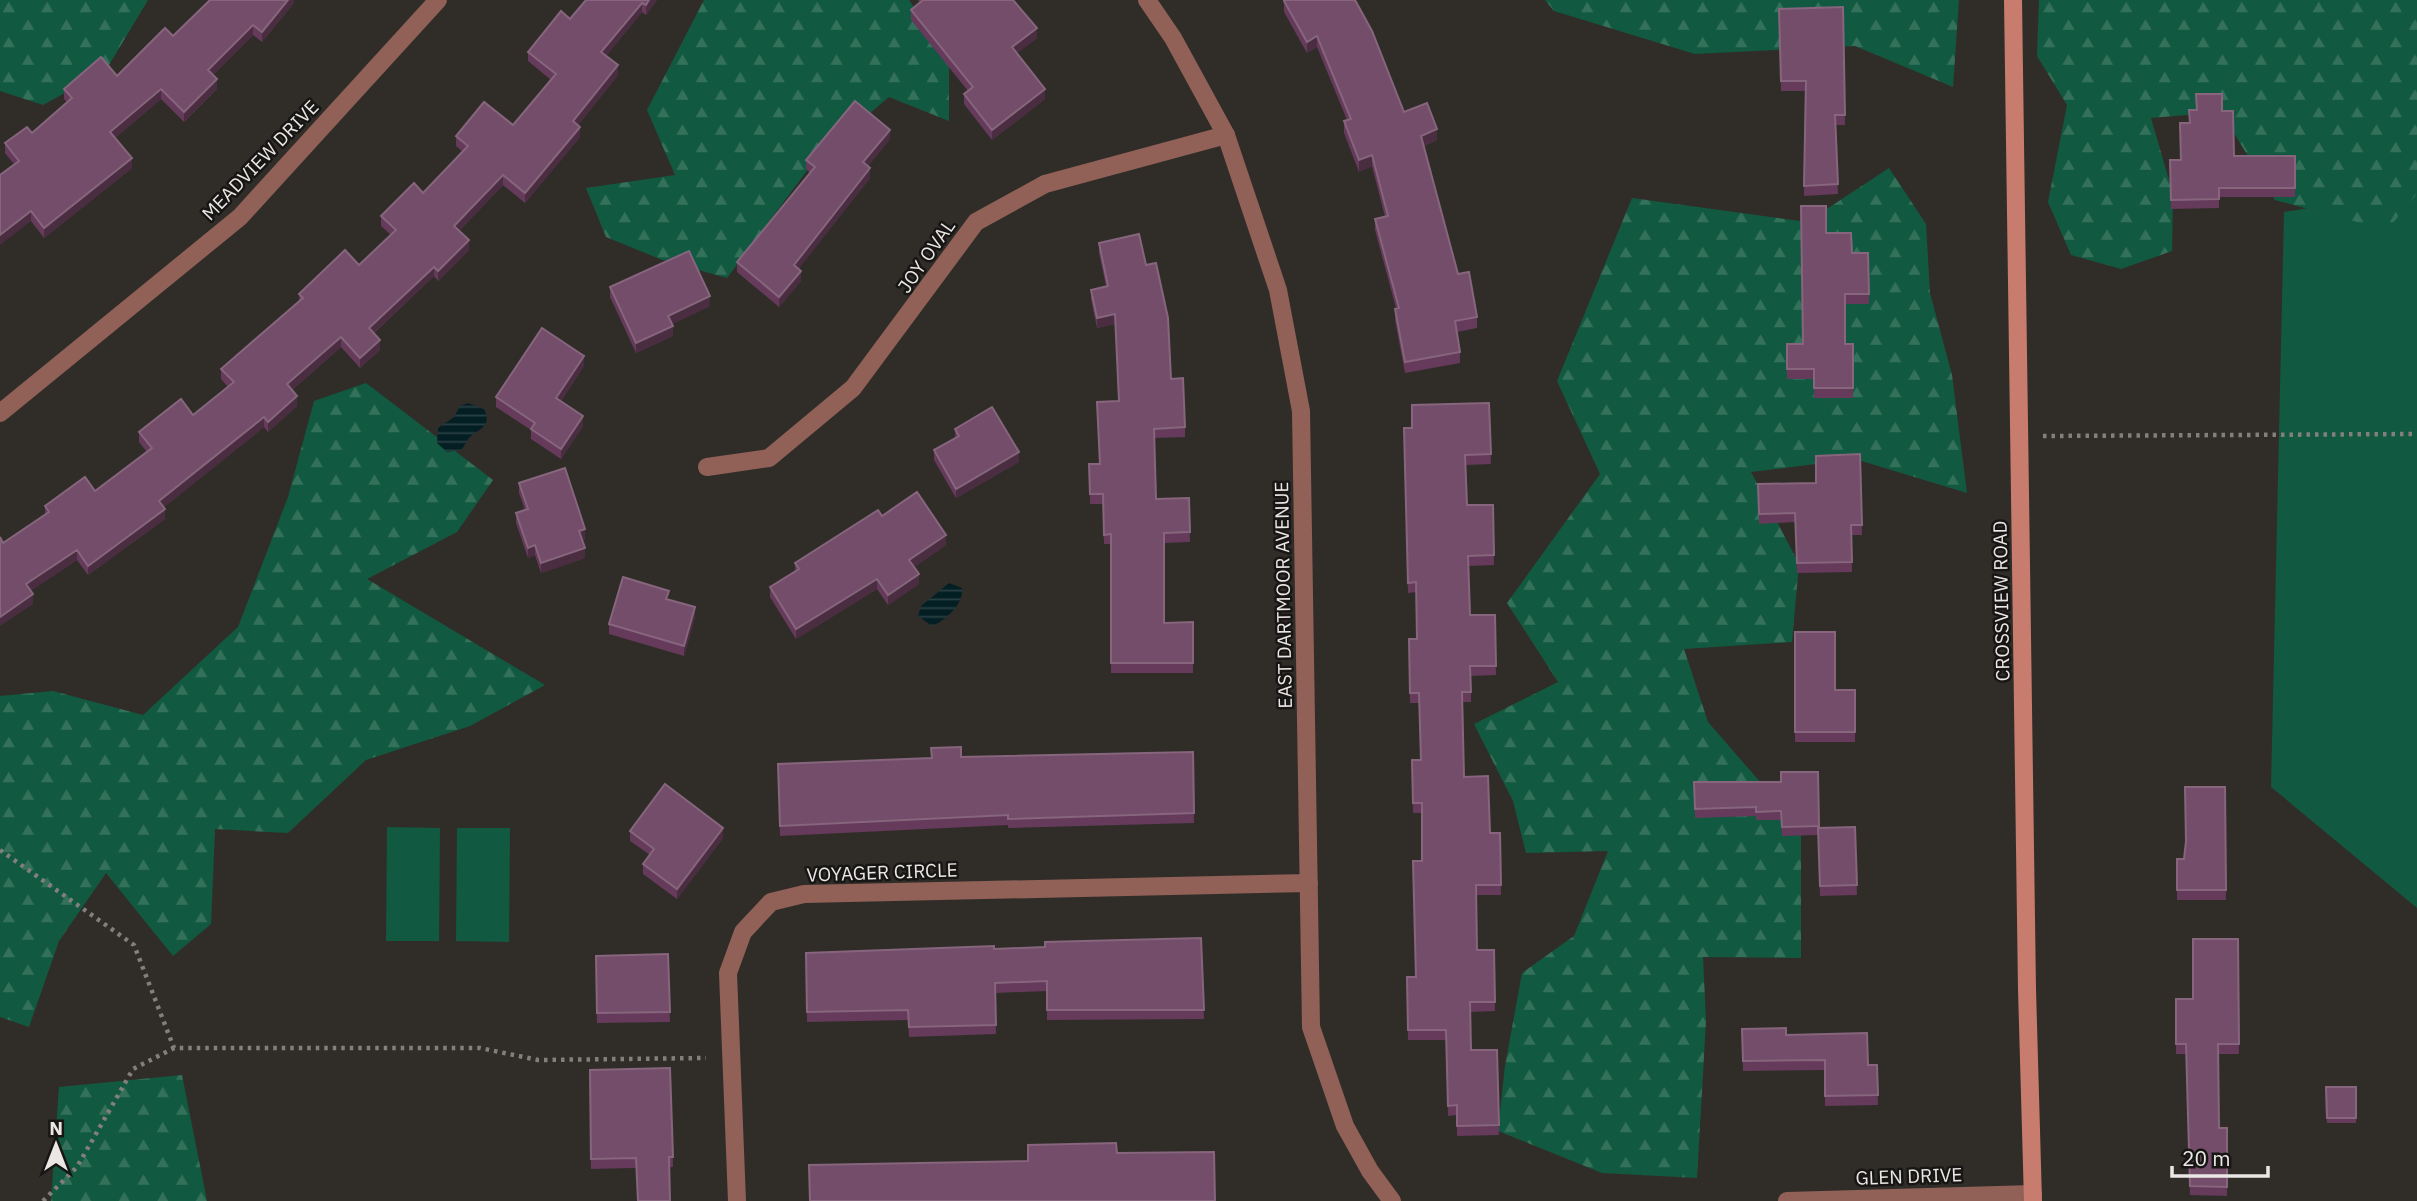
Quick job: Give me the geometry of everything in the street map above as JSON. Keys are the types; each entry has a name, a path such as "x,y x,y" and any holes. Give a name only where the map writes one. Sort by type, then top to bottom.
{"street":[{"name":"MEADVIEW DRIVE","path":"0,412 240,217 438,0"},
{"name":"EAST DARTMOOR AVENUE","path":"1147,0 1173,38 1226,135 1278,290 1301,411 1311,1027 1345,1126 1370,1171 1392,1201"},
{"name":"CROSSVIEW ROAD","path":"2013,0 2033,1197"},
{"name":"JOY OVAL","path":"707,467 769,458 853,388 976,222 1045,184 1226,135"},
{"name":"VOYAGER CIRCLE","path":"737,1201 728,973 743,932 771,902 804,894 1308,883"},
{"name":"GLEN DRIVE","path":"1787,1201 2033,1197"}],"path":[{"path":"2020,436 2417,434"},
{"path":"0,850 134,944 174,1048"},
{"path":"43,1201 77,1167 133,1069 174,1048 480,1048 538,1060 731,1057"}],"green space":[{"path":"0,0 148,0 106,70 43,105 0,91"},
{"path":"704,0 909,0 949,59 949,121 889,97 815,160 727,278 660,259 606,237 586,188 675,175 647,110"},
{"path":"1545,0 1959,0 1953,87 1855,46 1695,54 1554,11"},
{"path":"2039,0 2417,0 2417,194 2387,230 2275,200 2221,112 2151,118 2173,194 2172,251 2121,269 2071,255 2048,202 2067,105 2037,56"},
{"path":"1889,168 1926,224 1930,293 1952,375 1967,493 1855,459 1751,472 1799,564 1792,642 1684,649 1708,722 1801,829 1801,958 1703,957 1706,1021 1697,1178 1602,1173 1498,1131 1505,1066 1522,973 1574,936 1608,851 1526,853 1513,801 1474,724 1558,682 1507,603 1600,474 1557,381 1632,198 1807,222"},
{"path":"2417,190 2417,908 2271,787 2284,212"},
{"path":"366,383 493,480 457,532 367,579 545,685 470,726 366,760 288,833 215,829 211,924 173,956 106,873 59,941 29,1027 0,1017 0,696 53,691 143,715 238,627 288,497 314,401"},
{"path":"387,827 440,828 439,941 386,941"},
{"path":"457,828 510,828 509,942 456,941"},
{"path":"182,1075 207,1201 51,1201 59,1087"}],"water":[{"path":"468,403 484,409 486,422 461,450 447,452 437,443 438,428 454,417 460,406"},
{"path":"949,583 962,588 960,600 948,616 932,626 918,616 921,606"}],"building":[{"path":"210,0 288,0 262,32 253,25 208,70 217,79 184,112 161,89 110,132 132,158 44,228 31,211 0,235 0,175 19,161 5,143 27,127 32,133 72,98 64,89 101,57 117,76 165,28 173,36"},
{"path":"586,0 649,0 646,5 642,3 601,52 618,65 573,121 580,127 525,193 503,175 454,226 469,240 438,271 434,267 369,328 380,340 360,358 341,337 287,384 297,396 268,422 264,417 159,501 165,509 88,566 77,550 26,584 33,594 0,617 0,537 3,543 49,512 45,506 85,477 95,491 152,448 139,432 181,399 193,415 234,382 221,369 303,298 299,294 345,250 359,265 396,230 381,216 414,183 423,193 468,146 456,136 484,102 513,125 556,74 528,52 561,11 570,19"},
{"path":"923,0 1013,0 1037,28 1012,47 1045,89 992,130 964,94 973,87 911,10"},
{"path":"1284,0 1355,0 1372,31 1404,112 1427,103 1437,129 1421,136 1458,274 1469,272 1477,317 1455,321 1460,352 1405,362 1395,309 1399,308 1375,219 1388,216 1372,155 1359,160 1344,121 1351,119 1317,36 1307,42"},
{"path":"1843,7 1845,115 1835,115 1838,184 1804,186 1806,81 1781,81 1779,9"},
{"path":"2196,94 2222,94 2222,111 2233,111 2234,156 2295,156 2295,188 2219,188 2219,199 2171,200 2170,160 2181,160 2180,123 2190,123 2189,110 2197,110"},
{"path":"855,101 890,130 863,162 870,168 794,265 801,271 779,297 737,262 815,167 806,160"},
{"path":"1801,206 1826,206 1826,233 1851,233 1852,253 1868,253 1869,294 1845,294 1845,344 1853,344 1853,388 1814,388 1814,369 1787,369 1787,344 1803,344"},
{"path":"1139,234 1146,265 1156,263 1168,318 1171,379 1183,378 1185,427 1154,429 1156,499 1189,498 1190,532 1164,533 1164,623 1193,622 1193,663 1111,663 1111,534 1104,535 1103,494 1090,494 1089,464 1100,464 1097,402 1119,401 1115,314 1097,318 1091,290 1108,286 1099,243"},
{"path":"689,251 710,296 668,316 673,326 636,343 610,287"},
{"path":"542,328 584,356 556,398 583,416 561,449 531,429 535,423 496,397"},
{"path":"1489,403 1491,454 1465,455 1467,505 1493,505 1494,555 1468,556 1470,615 1495,615 1496,666 1470,666 1471,692 1462,692 1464,777 1488,776 1490,833 1500,833 1501,885 1476,885 1477,950 1494,950 1495,1002 1470,1002 1471,1050 1497,1050 1499,1125 1457,1126 1457,1105 1448,1106 1446,1030 1408,1030 1407,977 1416,977 1413,861 1422,861 1422,803 1413,803 1412,760 1421,760 1419,693 1410,693 1409,639 1417,639 1416,582 1408,583 1404,428 1412,428 1412,405"},
{"path":"992,407 1019,452 956,489 934,450 959,436 955,429"},
{"path":"1860,454 1862,525 1851,525 1852,562 1797,563 1795,513 1759,514 1758,484 1816,483 1816,456"},
{"path":"565,468 585,529 579,531 585,548 541,563 535,545 528,548 516,513 528,509 519,483"},
{"path":"917,492 946,535 909,560 919,574 888,595 877,579 796,629 770,587 799,569 795,563 878,510 882,516"},
{"path":"623,577 669,591 666,599 695,607 684,646 609,624"},
{"path":"1795,632 1835,632 1835,690 1855,690 1855,732 1795,732"},
{"path":"961,747 961,757 1193,752 1194,813 1008,819 1008,815 780,826 778,764 932,758 931,748"},
{"path":"1781,772 1818,772 1819,826 1782,827 1781,811 1756,812 1756,807 1695,809 1694,782 1781,782"},
{"path":"665,784 723,828 677,889 643,864 654,849 630,831"},
{"path":"2185,787 2225,787 2226,890 2177,890 2177,859 2184,859 2186,841"},
{"path":"1855,827 1857,885 1820,886 1818,828"},
{"path":"1201,938 1204,1010 1047,1010 1047,981 995,983 996,1025 909,1027 908,1010 807,1012 806,953 994,946 994,949 1045,947 1045,942"},
{"path":"2193,939 2238,939 2239,1044 2218,1044 2219,1128 2227,1128 2227,1187 2190,1186 2186,1044 2176,1044 2176,999 2193,999"},
{"path":"668,954 670,1012 597,1013 596,956"},
{"path":"1786,1028 1786,1035 1867,1033 1868,1065 1877,1065 1878,1095 1825,1096 1825,1060 1743,1061 1742,1029"},
{"path":"670,1068 673,1157 669,1157 670,1201 638,1201 636,1158 591,1159 590,1070"},
{"path":"2326,1087 2356,1087 2356,1118 2327,1118"},
{"path":"1116,1143 1117,1153 1214,1152 1215,1201 810,1201 809,1165 1028,1161 1028,1145"}]}
